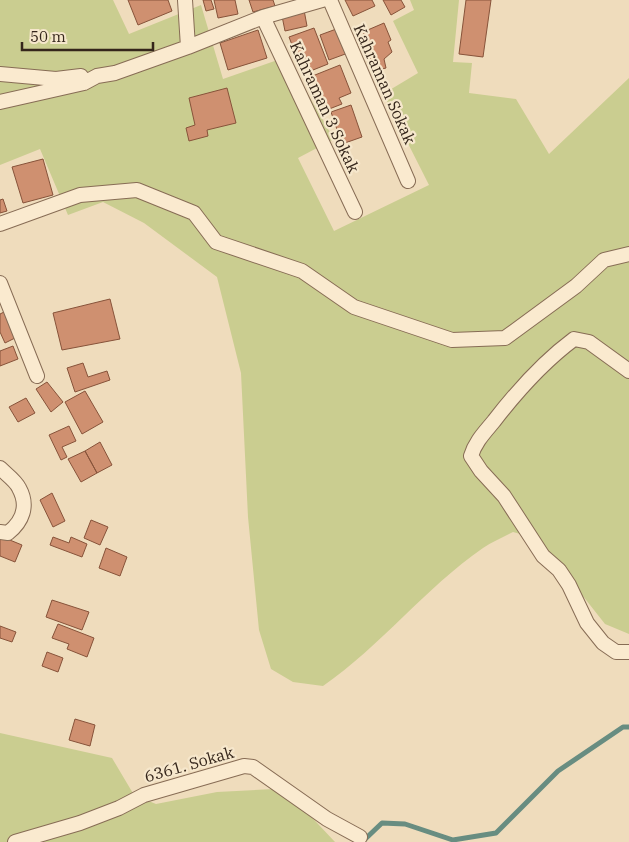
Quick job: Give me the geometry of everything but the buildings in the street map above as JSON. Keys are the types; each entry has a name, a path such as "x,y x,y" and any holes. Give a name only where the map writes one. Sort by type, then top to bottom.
{"street":[{"path":"185,0 188,47"},
{"path":"0,102 84,83 97,76 115,73 188,47 263,17 322,0"},
{"name":"Kahraman Sokak","path":"330,0 408,181"},
{"name":"Kahraman 3 Sokak","path":"263,17 355,212"},
{"path":"0,74 56,79 115,73"},
{"path":"0,224 80,195 137,190 194,213 216,242 302,271 354,307 452,340 505,338 576,286 604,260 629,254"},
{"path":"0,283 36,376"},
{"path":"629,371 589,342 574,339 551,356 515,394 474,445 471,456 481,471 504,496 543,556 559,570 569,585 587,623 603,643 616,652 629,652"},
{"path":"0,468 19,488 24,511 18,526 8,533 0,532"},
{"name":"6361. Sokak","path":"15,842 80,823 120,808 144,795 244,766 253,767 327,819 360,837"}],"green space":[{"path":"0,0 113,0 129,34 201,5 223,79 286,57 334,139 298,158 334,231 429,185 383,94 418,73 393,21 414,10 410,0 459,0 453,62 472,63 469,93 516,99 549,154 629,78 629,634 605,624 538,539 513,532 486,546 462,564 364,653 323,686 293,682 271,669 259,630 248,517 241,373 217,277 144,223 103,202 68,215 40,149 0,165"},
{"path":"0,733 112,758 134,795 156,804 217,792 274,789 302,807 335,842 0,842"}],"waterway":[{"path":"362,842 382,823 405,824 453,840 496,833 558,771 623,727 629,727"}]}
